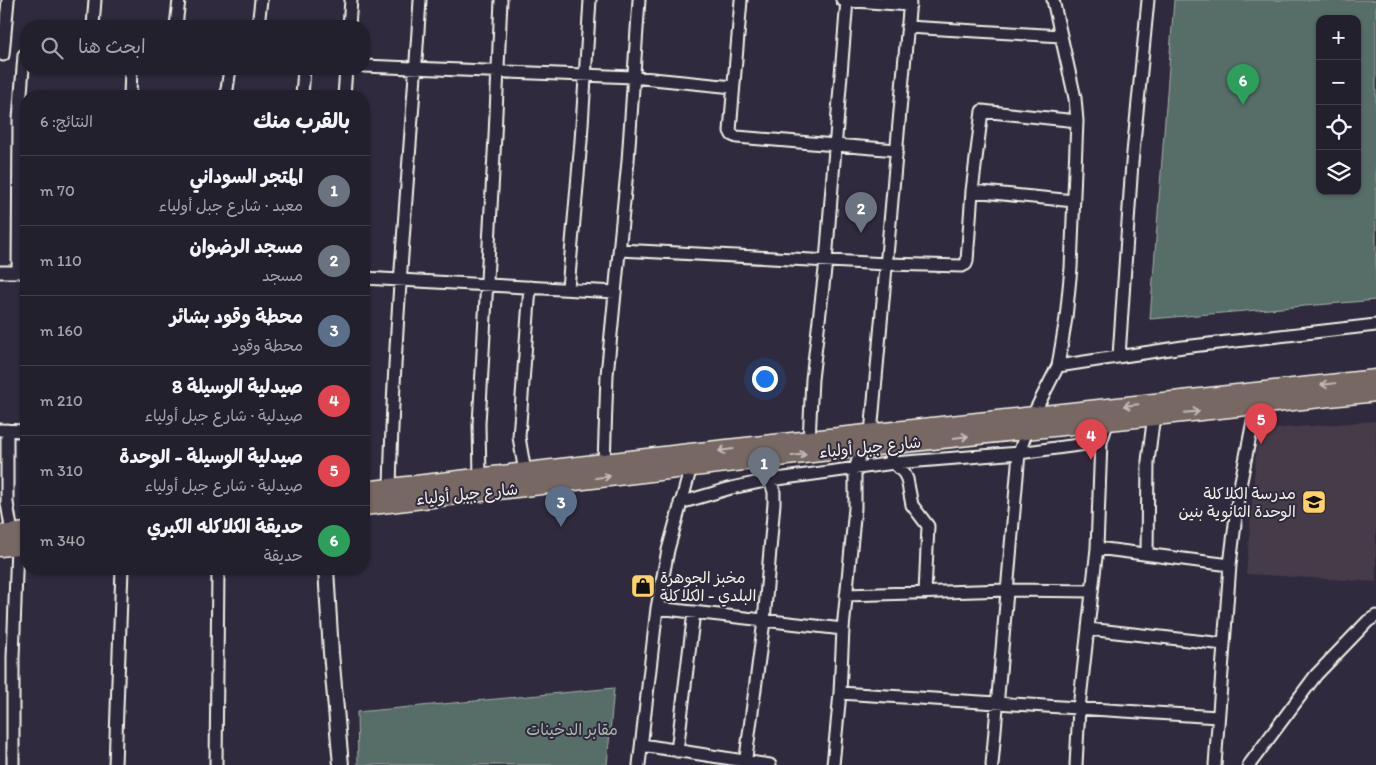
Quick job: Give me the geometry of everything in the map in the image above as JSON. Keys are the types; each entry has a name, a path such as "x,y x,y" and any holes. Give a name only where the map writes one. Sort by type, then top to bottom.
{"main road":[{"name":"شارع جبل أولياء","path":"370,505 527,480 604,464 774,458 866,441 1376,378"},
{"name":"شارع جبل أولياء","path":"370,490 480,478 568,481 809,440 866,441 896,445 1030,422 1108,421 1376,392"}],"street":[{"path":"8,0 1,55 20,55"},
{"path":"93,20 95,0"},
{"path":"177,20 179,0"},
{"path":"259,20 261,0"},
{"path":"349,20 350,0"},
{"path":"390,488 400,280 420,0"},
{"path":"480,478 479,424 488,284 501,0"},
{"path":"568,288 582,141 590,0"},
{"path":"604,464 608,375 628,161 639,0"},
{"path":"741,0 730,131 732,135 737,137 897,150"},
{"path":"833,765 840,693 842,629 855,508 856,469 866,441 887,264 910,2 842,0"},
{"path":"809,440 812,379 826,261 848,0"},
{"path":"992,765 1019,453 1030,422 1058,366 1066,318 1071,268 1076,121 1075,98 1053,0"},
{"path":"1119,356 1132,172 1148,0"},
{"path":"907,27 1061,36"},
{"path":"370,66 633,77 733,87"},
{"path":"22,90 23,75"},
{"path":"130,90 131,75"},
{"path":"227,90 229,75"},
{"path":"302,90 304,75"},
{"path":"344,90 346,75"},
{"path":"20,109 20,171"},
{"path":"620,250 887,264 962,266 967,261 972,191 982,111 1076,121"},
{"path":"972,191 1074,201"},
{"path":"0,272 20,272"},
{"path":"370,278 615,292"},
{"path":"527,480 519,437 530,286"},
{"path":"1058,366 1119,356 1376,325"},
{"path":"1215,765 1230,565 1240,491 1256,406"},
{"path":"1147,554 1148,460 1154,415"},
{"path":"1076,765 1079,708 1097,548 1101,442 1108,421"},
{"path":"13,765 14,539 7,503 3,430 20,430"},
{"path":"680,503 731,488 770,480 894,463 1019,453 1101,442"},
{"path":"896,445 890,459 904,473 912,505 928,526 925,593"},
{"path":"745,764 764,621 774,503 774,492 770,480 774,458"},
{"path":"639,765 658,608 668,550 691,460"},
{"path":"1097,548 1230,565"},
{"path":"115,765 122,575"},
{"path":"216,765 218,575"},
{"path":"326,575 341,765"},
{"path":"846,595 1008,590 1092,591"},
{"path":"658,608 842,629"},
{"path":"677,751 694,612"},
{"path":"1249,765 1316,675 1368,621 1376,616"},
{"path":"1088,629 1224,644"},
{"path":"840,693 1218,717"},
{"path":"642,745 745,764 770,765"}],"shaded area":[{"name":"مدرسة الكلاكلة الوحدة الثانوية بنين","path":"1376,421 1376,582 1246,574 1258,430"}],"green space":[{"path":"1174,0 1376,0 1376,300 1150,319"},
{"name":"مقابر الدخينات","path":"614,688 607,765 358,765 357,712"}],"place":[{"name":"حديقة الكلاكله الكبري","path":"1243,105"},
{"name":"مسجد الرضوان","path":"861,233"},
{"name":"صيدلية الوسيلة - الوحدة","path":"1261,444"},
{"name":"صيدلية الوسيلة 8","path":"1091,460"},
{"name":"المتجر السوداني","path":"764,488"},
{"name":"مدرسة الكلاكلة الوحدة الثانوية بنين","path":"1314,502"},
{"name":"محطة وقود بشائر","path":"561,527"},
{"name":"مخبز الجوهرة البلدي - الكلاكلة","path":"643,586"}]}
